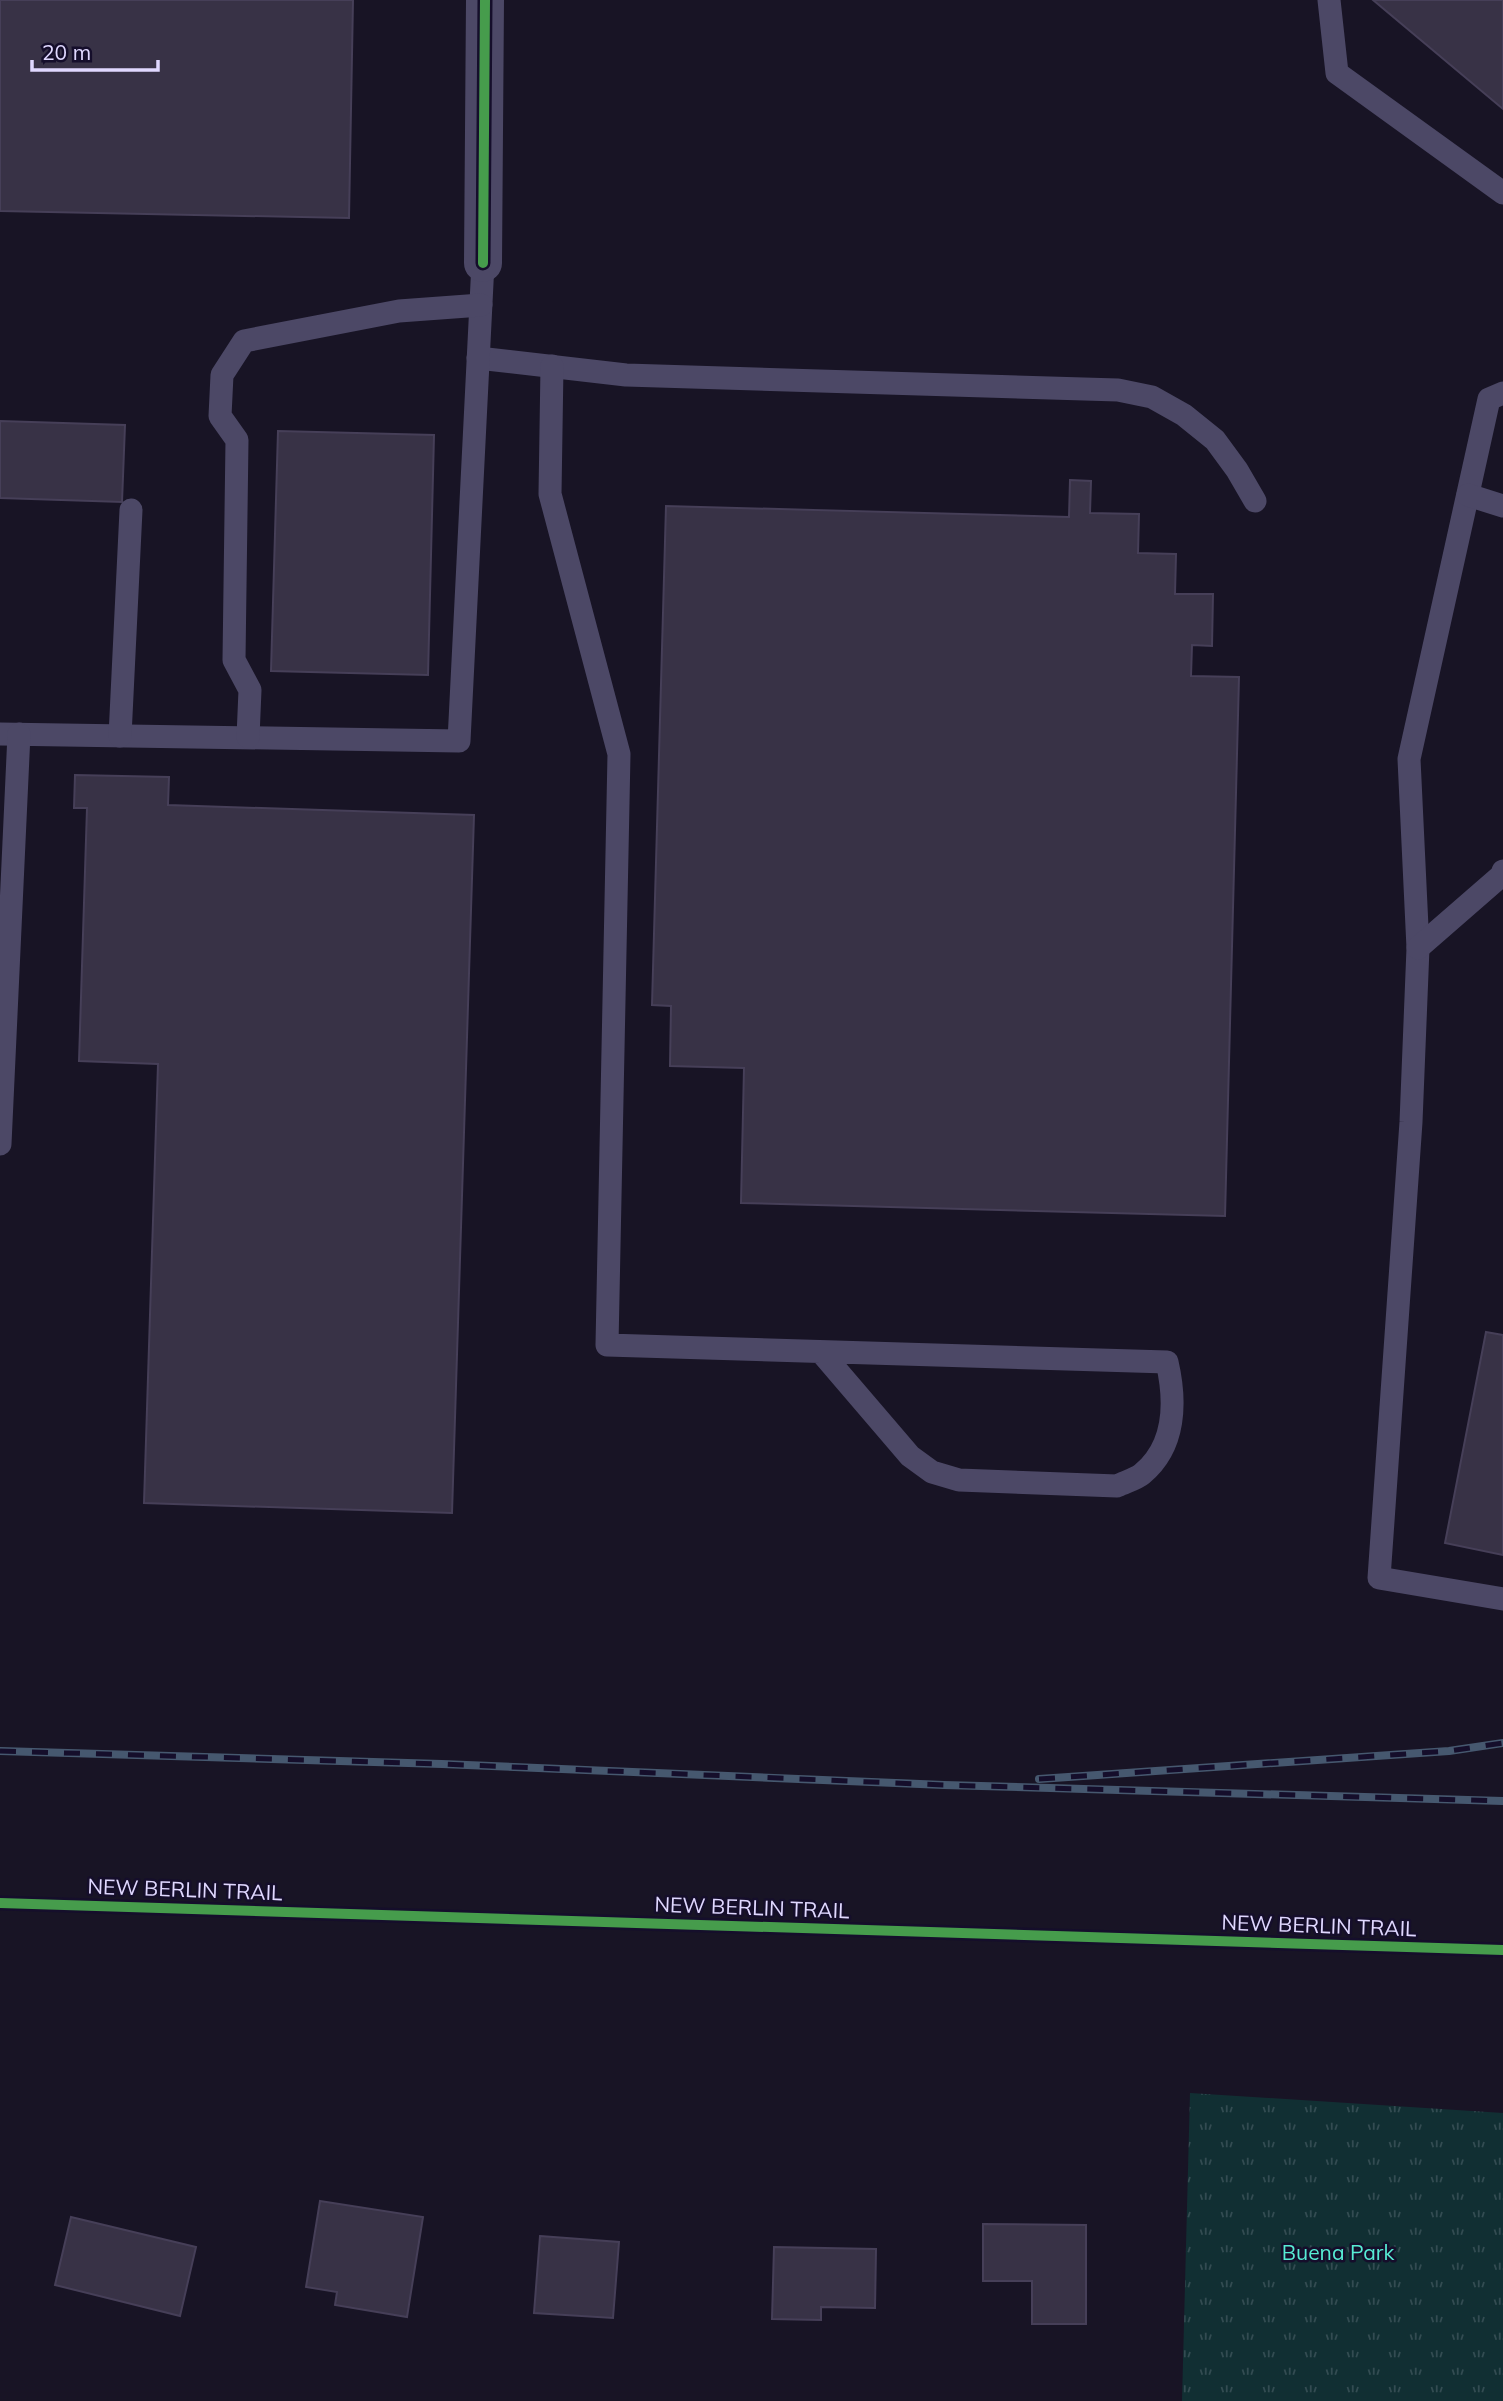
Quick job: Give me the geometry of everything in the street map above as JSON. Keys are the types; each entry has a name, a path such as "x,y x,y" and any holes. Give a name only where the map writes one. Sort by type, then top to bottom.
{"street":[{"path":"483,263 485,0"}],"lane":[{"path":"1329,0 1337,73 1503,193"},
{"path":"0,1144 9,734 459,740 483,263"},
{"path":"248,737 250,690 234,660 237,440 220,416 222,375 244,341 399,311 481,305"},
{"path":"478,358 626,375 1118,390 1152,397 1184,415 1215,440 1255,501"},
{"path":"552,366 550,494 619,754 607,1345 1167,1362 1173,1390 1172,1415 1163,1452 1141,1475 1117,1486 959,1480 932,1472 910,1456 821,1352"},
{"path":"1503,394 1489,399 1409,759 1418,948 1411,1122 1379,1578 1503,1599"},
{"path":"1468,495 1503,506"},
{"path":"120,736 131,510"},
{"path":"1418,948 1502,875 1503,871"}],"green space":[{"name":"Buena Park","path":"1190,2093 1503,2113 1503,2401 1182,2401"}],"building":[{"path":"0,0 353,0 349,218 0,211"},
{"path":"1373,0 1503,0 1503,109"},
{"path":"0,421 125,425 122,502 0,498"},
{"path":"278,431 434,435 428,675 271,671"},
{"path":"1070,480 1091,481 1090,513 1139,514 1138,553 1176,554 1175,594 1213,594 1212,646 1192,645 1191,676 1239,677 1225,1216 741,1203 744,1068 670,1066 671,1006 652,1005 666,506 1069,517"},
{"path":"75,775 169,777 168,805 474,815 452,1513 144,1503 158,1064 79,1061 87,808 74,808"},
{"path":"1486,1332 1503,1335 1503,1555 1445,1543"},
{"path":"320,2201 423,2217 407,2317 335,2305 337,2292 306,2287"},
{"path":"71,2217 196,2247 180,2316 55,2285"},
{"path":"983,2224 1086,2225 1086,2324 1032,2324 1032,2281 983,2281"},
{"path":"540,2236 619,2242 613,2318 534,2313"},
{"path":"774,2247 876,2249 875,2308 821,2307 821,2320 772,2319"}],"railway":[{"path":"1039,1779 1449,1751 1503,1743"},
{"path":"0,1751 442,1764 944,1785 1503,1801"}],"cycle path":[{"path":"483,263 485,0"},
{"name":"NEW BERLIN TRAIL","path":"0,1903 1503,1950"}]}
